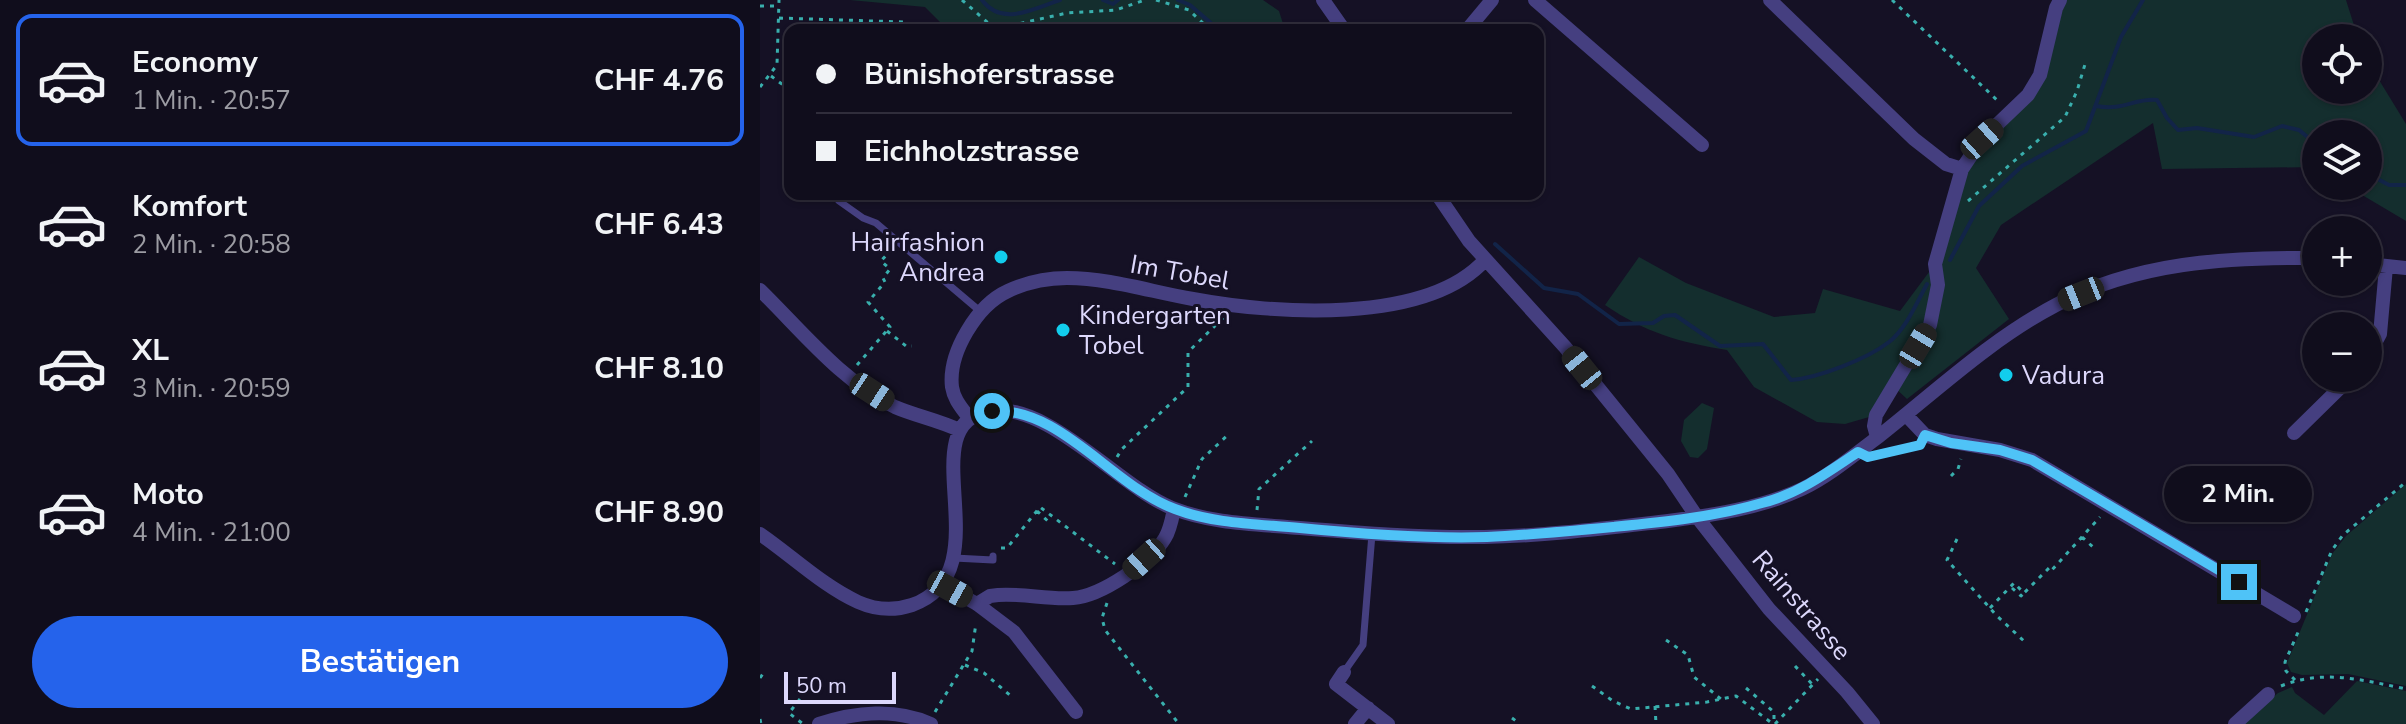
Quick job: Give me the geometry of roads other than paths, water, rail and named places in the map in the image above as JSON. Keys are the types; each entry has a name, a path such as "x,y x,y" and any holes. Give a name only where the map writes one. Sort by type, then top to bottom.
{"street":[{"path":"1323,0 1340,24"},
{"path":"1472,24 1492,0"},
{"path":"1535,0 1702,145"},
{"path":"1770,0 1914,139 1946,164 1962,169"},
{"path":"1877,437 1874,426 1876,415 1930,325 1938,285 1935,264 1962,169 1982,139 2028,95 2040,75 2060,0"},
{"name":"Rainstrasse","path":"1441,200 1469,241 1565,347 1668,474 1697,517 1769,609 1873,724"},
{"path":"760,534 836,589 869,606 888,609 923,600 941,584 954,558 957,535 953,453 959,430 969,418 987,411 1006,410 1033,417 1138,489 1227,522 1372,534 1485,537 1697,517 1763,503 1804,488 1863,455 1877,437 2018,326 2059,303 2102,285 2152,270 2235,257 2302,258"},
{"name":"Im Tobel","path":"969,418 957,403 952,377 959,347 981,312 1005,292 1039,281 1068,278 1235,306 1325,312 1399,303 1472,274 1485,260"},
{"path":"2382,266 2406,268"},
{"path":"2382,312 2386,267"},
{"path":"760,290 849,377 895,407 959,430"},
{"path":"2294,433 2336,392"},
{"path":"1906,415 1925,435 1951,443 2000,450 2032,460 2294,616"},
{"path":"977,604 998,595 1079,597 1099,591 1128,574 1165,538 1178,505"},
{"path":"941,584 977,604 1014,632 1076,712"},
{"path":"1344,672 1336,684 1388,724"},
{"path":"2235,724 2268,694"},
{"path":"1355,724 1368,708"},
{"path":"819,724 875,713 934,720"}],"lane":[{"path":"839,201 876,223 981,312"},
{"path":"1863,455 1920,445 1925,435"},
{"path":"1344,672 1363,645 1372,534"},
{"path":"954,558 993,560 993,556"}],"waterway":[{"path":"982,0 999,13 1008,14 1018,14 1060,0"},
{"path":"1103,0 1113,4 1118,0"},
{"path":"1178,0 1190,5 1212,24"},
{"path":"1950,260 1979,206 2022,166 2086,131 2121,37 2143,0"},
{"path":"2096,106 2114,107 2157,100 2178,130 2197,128 2254,137 2282,126 2302,132"},
{"path":"2382,181 2389,185 2406,185"},
{"path":"1495,244 1544,288 1578,294 1619,324 1653,323 1664,316 1675,315 1720,346 1763,344 1791,380 1842,367 1889,342 1906,323 1927,284"}],"place":[{"name":"Hairfashion Andrea","path":"1001,257"},
{"name":"Kindergarten Tobel","path":"1063,330"},
{"name":"Vadura","path":"2006,375"}]}
